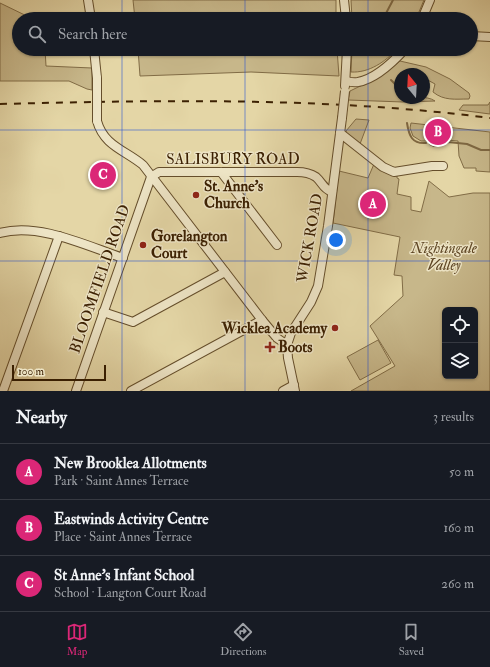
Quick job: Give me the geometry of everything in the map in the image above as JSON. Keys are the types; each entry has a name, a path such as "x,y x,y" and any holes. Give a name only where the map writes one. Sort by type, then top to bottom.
{"street":[{"path":"88,0 90,12"},
{"path":"344,0 345,12"},
{"path":"425,12 430,0"},
{"path":"478,36 490,37"},
{"path":"94,56 97,121 100,130 112,145 143,165 262,320 277,338 287,345 294,388 283,391"},
{"name":"WICK ROAD","path":"287,345 291,333 311,302 318,286 328,226 342,118 347,56"},
{"path":"346,81 357,82 371,78 400,56"},
{"path":"340,133 383,167 394,172 432,166 443,166"},
{"name":"SALISBURY ROAD","path":"151,177 159,172 308,173 315,177 325,189 332,192"},
{"path":"222,172 277,245"},
{"name":"BLOOMFIELD ROAD","path":"76,391 151,177"},
{"path":"0,233 23,231 48,233 123,258"},
{"path":"3,391 59,236"},
{"path":"103,312 133,322 225,272"},
{"path":"131,391 262,320"}],"green space":[{"path":"133,0 336,0 336,12 134,12"},
{"path":"351,0 424,0 419,12 352,12"},
{"path":"0,3 19,12 12,12 12,56 45,56 46,66 92,68 92,90 69,81 0,81"},
{"path":"139,56 338,56 339,76 251,72 140,76"},
{"path":"352,56 389,56 370,69 351,72"},
{"path":"400,61 428,68 394,68 394,102 348,100 350,91 381,76"},
{"path":"430,69 450,79 469,93 469,99 450,99 441,97 433,92 435,84 430,81"},
{"path":"490,102 490,114 459,110 463,105 488,105"},
{"path":"356,119 369,120 360,144 347,135 346,131"},
{"path":"411,123 490,132 490,172 476,171 476,168 464,168 459,156 458,141 446,140 437,145 427,141 421,141 413,136 410,128"},
{"name":"Nightingale Valley","path":"374,164 397,175 397,178 399,179 397,194 411,197 411,210 421,212 429,181 449,197 473,193 490,193 490,391 351,391 395,366 370,326 403,296 402,276 394,275 400,237 333,223 339,171 368,178"},
{"path":"378,340 391,363 360,380 347,357"}],"waterway":[{"path":"387,12 393,0"},
{"path":"391,80 394,83"},
{"path":"407,123 410,135 414,141 426,143"},
{"path":"430,144 434,146 448,142 467,144 481,150 490,150"}],"railway":[{"path":"0,104 184,101 307,103 368,106 490,118"}],"place":[{"name":"Eastwinds Activity Centre","path":"438,132"},
{"name":"St Anne's Infant School","path":"103,175"},
{"name":"St. Anne's Church","path":"196,195"},
{"name":"New Brooklea Allotments","path":"373,204"},
{"name":"Gorelangton Court","path":"143,245"},
{"name":"Wicklea Academy","path":"335,328"},
{"name":"Boots","path":"270,347"}]}
